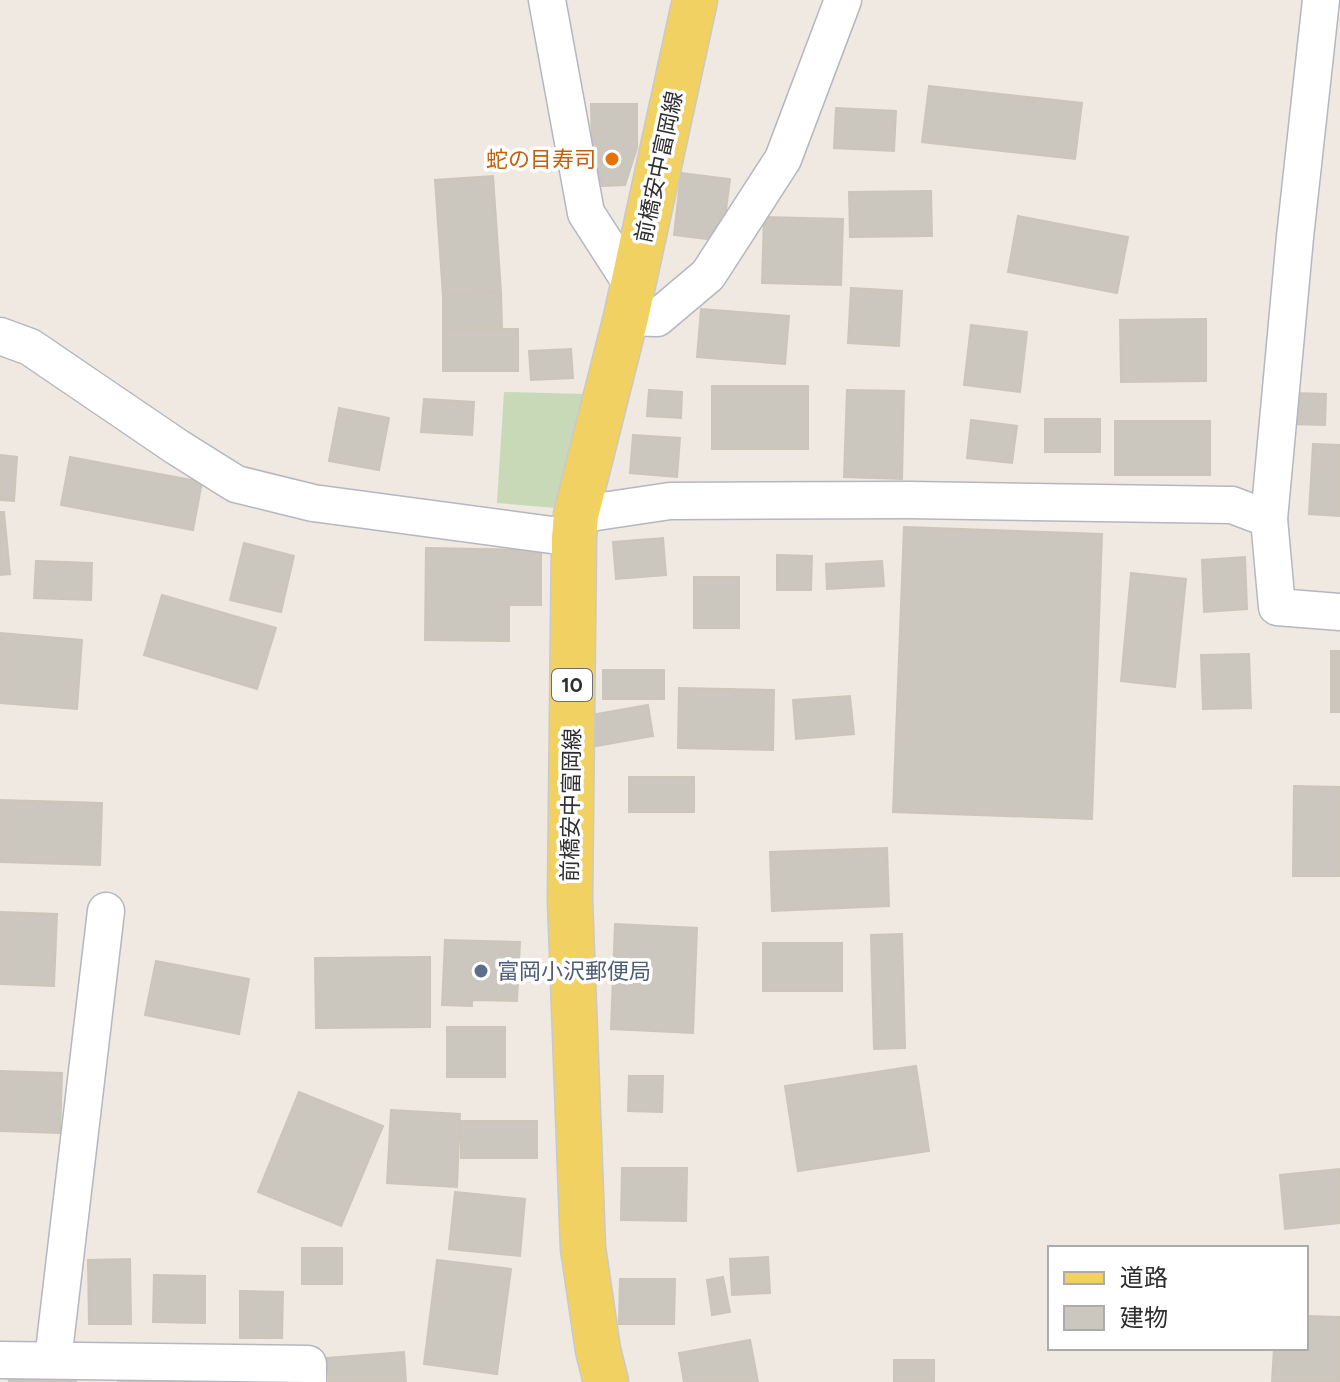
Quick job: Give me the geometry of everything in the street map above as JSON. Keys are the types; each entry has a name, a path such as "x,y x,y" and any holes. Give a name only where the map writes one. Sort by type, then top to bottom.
{"main road":[{"name":"前橋安中富岡線","path":"606,1382 598,1350 583,1248 570,916 575,527 629,302 695,0"}],"street":[{"path":"547,0 586,213 629,302 657,318 708,275 783,159 843,0"},
{"path":"1321,0 1269,519 1277,607 1340,612"},
{"path":"0,336 30,347 236,484 313,503 575,527 670,501 909,500 1232,505 1269,519"},
{"path":"75,1368 106,911"},
{"path":"0,1360 75,1368 308,1364 308,1382"}],"green space":[{"path":"504,392 586,394 556,508 497,503"}],"building":[{"path":"929,86 1082,103 1075,159 922,142"},
{"path":"591,104 637,104 637,148 625,185 602,186 592,146"},
{"path":"836,108 896,111 894,151 834,148"},
{"path":"681,173 730,179 722,241 674,235"},
{"path":"493,176 501,292 443,296 435,180"},
{"path":"931,191 932,236 850,237 849,192"},
{"path":"1018,216 1128,237 1117,293 1008,272"},
{"path":"764,217 843,219 841,285 762,283"},
{"path":"851,288 902,291 899,346 848,343"},
{"path":"501,292 502,329 443,329 443,296"},
{"path":"701,309 789,316 785,364 697,357"},
{"path":"1206,319 1206,381 1121,382 1120,320"},
{"path":"971,325 1027,332 1020,392 964,385"},
{"path":"443,329 518,329 518,371 443,371"},
{"path":"571,349 573,378 531,380 529,351"},
{"path":"712,386 808,386 808,449 712,449"},
{"path":"649,390 682,392 681,418 647,416"},
{"path":"847,390 904,391 902,479 844,477"},
{"path":"1291,393 1326,394 1325,425 1290,424"},
{"path":"424,399 474,402 472,435 421,432"},
{"path":"339,408 389,418 379,470 329,461"},
{"path":"1045,419 1100,419 1100,452 1045,452"},
{"path":"971,420 1017,426 1012,463 967,458"},
{"path":"1115,421 1210,421 1210,475 1115,475"},
{"path":"633,435 680,438 677,477 630,473"},
{"path":"1313,444 1340,445 1340,516 1309,514"},
{"path":"0,455 17,457 14,501 0,500"},
{"path":"70,457 202,482 193,530 61,505"},
{"path":"0,512 4,512 10,574 0,575"},
{"path":"904,527 1102,534 1092,819 893,812"},
{"path":"663,538 666,575 616,579 613,542"},
{"path":"244,543 294,556 281,612 230,600"},
{"path":"426,548 541,550 541,605 509,605 509,641 425,640"},
{"path":"777,555 812,556 811,590 777,590"},
{"path":"1245,557 1247,609 1204,612 1202,560"},
{"path":"36,561 92,563 91,600 34,598"},
{"path":"882,561 884,586 827,589 826,564"},
{"path":"1131,573 1186,579 1175,687 1121,681"},
{"path":"694,577 739,577 739,628 694,628"},
{"path":"162,595 276,628 257,689 144,655"},
{"path":"0,633 82,640 77,709 0,703"},
{"path":"1331,651 1340,651 1340,712 1331,712"},
{"path":"1249,654 1251,708 1203,709 1201,655"},
{"path":"603,670 664,670 664,699 603,699"},
{"path":"679,688 774,690 773,750 678,748"},
{"path":"850,696 854,734 796,739 793,700"},
{"path":"648,705 653,736 596,746 591,715"},
{"path":"629,777 694,777 694,812 629,812"},
{"path":"1294,786 1340,787 1340,876 1293,876"},
{"path":"0,800 102,803 100,865 0,862"},
{"path":"887,848 889,906 772,911 770,852"},
{"path":"0,912 57,914 54,986 0,984"},
{"path":"615,924 697,928 693,1033 611,1029"},
{"path":"902,934 905,1048 874,1049 871,935"},
{"name":"富岡小沢郵便局","path":"445,940 520,942 517,1001 472,1000 472,1006 442,1005"},
{"path":"763,943 842,943 842,991 763,991"},
{"path":"430,957 430,1027 316,1028 315,958"},
{"path":"156,961 249,979 239,1034 145,1015"},
{"path":"447,1027 505,1027 505,1077 447,1077"},
{"path":"916,1066 929,1151 798,1171 785,1086"},
{"path":"0,1071 62,1073 60,1133 0,1131"},
{"path":"629,1076 663,1076 662,1112 628,1111"},
{"path":"299,1092 383,1126 341,1226 258,1192"},
{"path":"391,1110 460,1114 457,1187 387,1183"},
{"path":"461,1121 537,1121 537,1158 461,1158"},
{"path":"622,1168 687,1168 686,1221 621,1220"},
{"path":"1340,1169 1340,1223 1285,1229 1280,1175"},
{"path":"455,1192 525,1199 520,1256 449,1249"},
{"path":"302,1248 342,1248 342,1284 302,1284"},
{"path":"768,1257 770,1293 732,1295 730,1259"},
{"path":"130,1259 131,1324 89,1324 88,1260"},
{"path":"437,1260 511,1269 497,1374 424,1364"},
{"path":"154,1275 205,1276 205,1323 153,1322"},
{"path":"723,1277 730,1312 712,1315 707,1280"},
{"path":"620,1279 675,1279 674,1324 619,1324"},
{"path":"240,1291 283,1292 282,1338 240,1338"},
{"path":"1308,1316 1340,1317 1340,1382 1272,1382 1274,1350 1308,1350"},
{"path":"750,1340 758,1382 684,1382 679,1353"},
{"path":"404,1352 406,1382 329,1382 327,1358"},
{"path":"894,1360 934,1360 934,1382 894,1382"},
{"path":"76,1370 76,1382 9,1382 8,1371"},
{"path":"119,1378 193,1381 193,1382 118,1382"}],"place":[{"name":"蛇の目寿司","path":"612,159"},
{"name":"富岡小沢郵便局","path":"481,971"}]}
